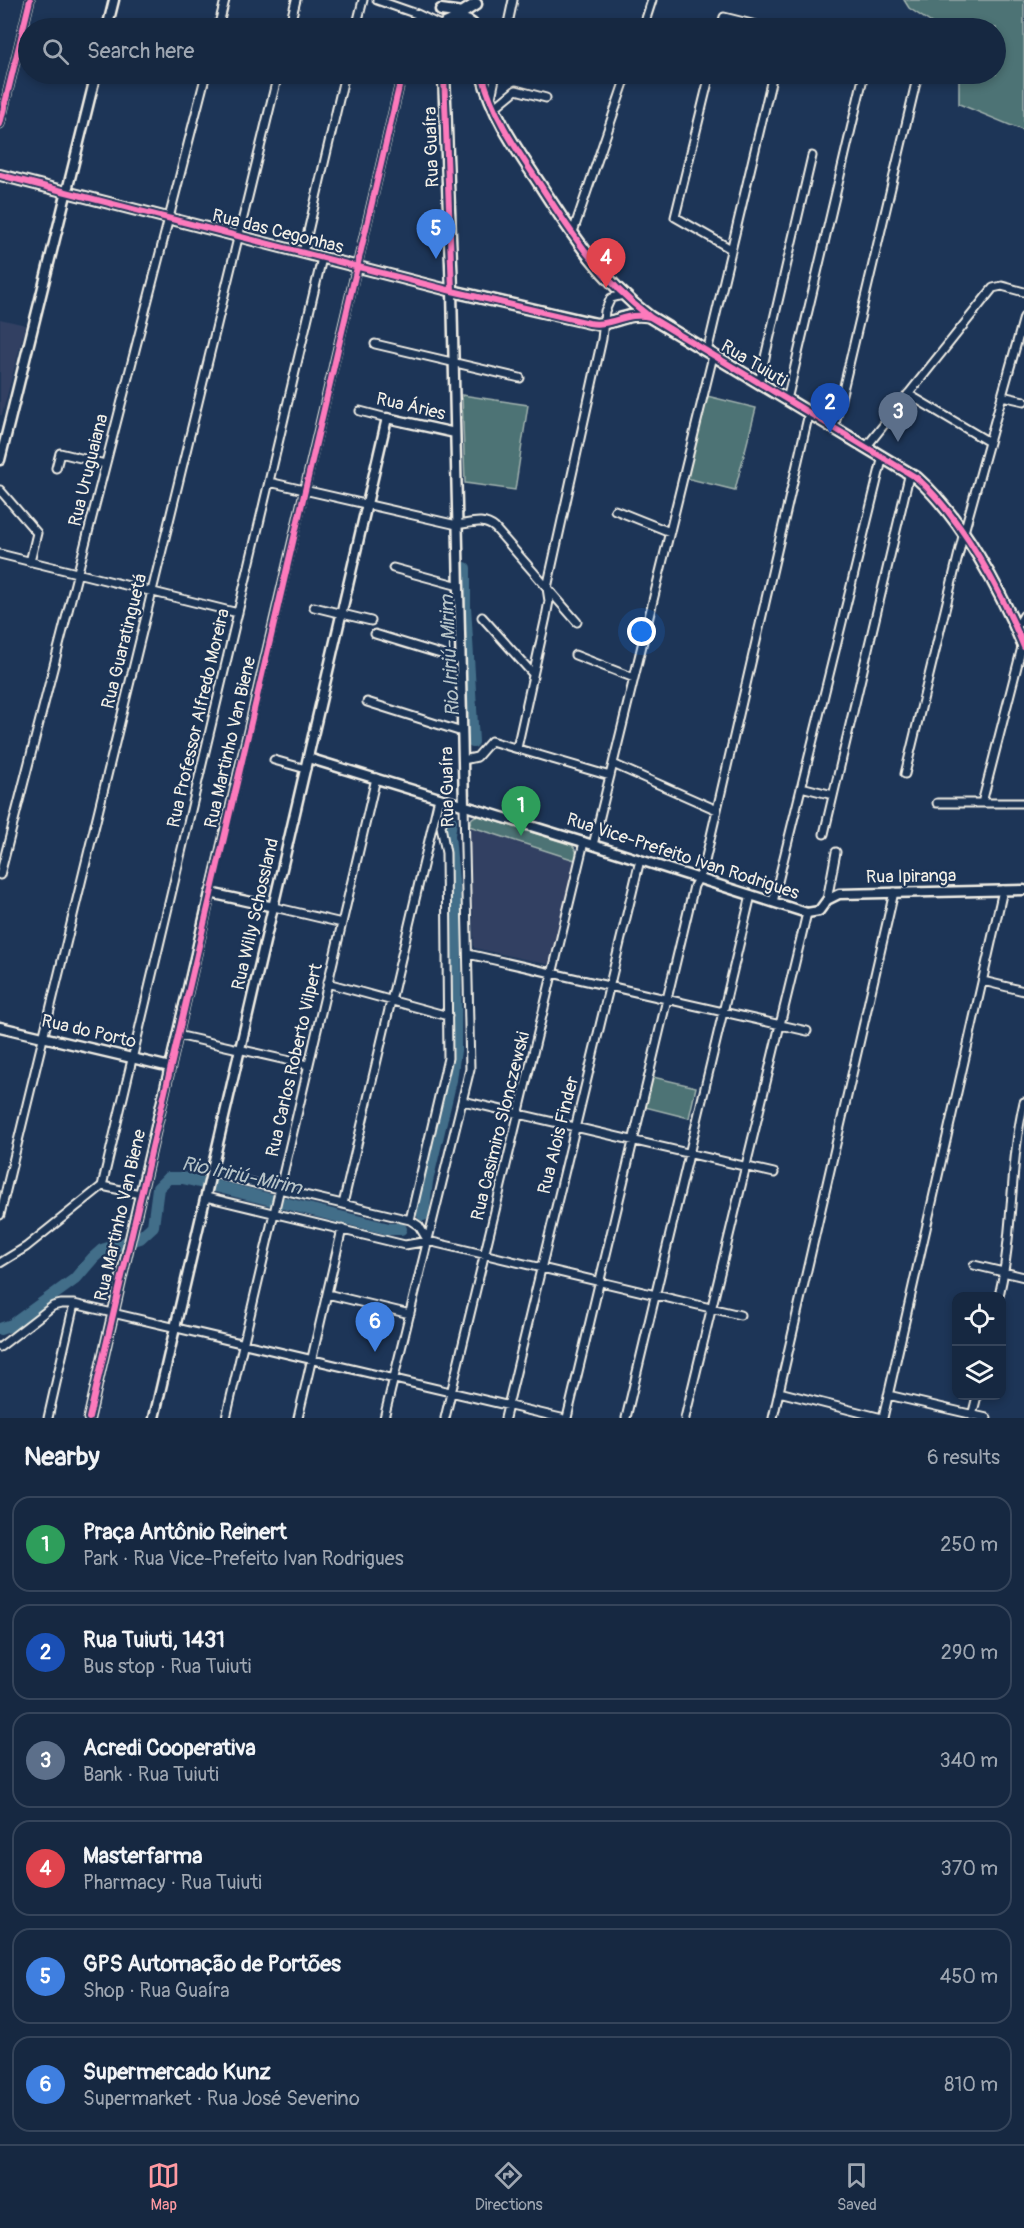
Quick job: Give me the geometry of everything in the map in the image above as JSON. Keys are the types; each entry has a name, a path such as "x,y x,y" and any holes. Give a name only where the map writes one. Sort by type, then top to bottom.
{"main road":[{"path":"441,5 462,13 472,8 476,2"},
{"path":"476,2 476,18"},
{"name":"Rua Guaíra","path":"444,84 452,291"},
{"name":"Rua Tuiuti","path":"485,84 492,105 572,235 598,269 623,295 650,317 910,472 940,500 964,532 1023,645"},
{"name":"Rua das Cegonhas","path":"0,175 452,291 590,323 603,324 618,319"},
{"path":"618,319 625,307 623,295"},
{"path":"618,319 637,315 650,317"}],"street":[{"path":"26,18 30,0"},
{"path":"110,18 114,0"},
{"path":"220,18 225,0"},
{"path":"292,18 296,0"},
{"path":"358,18 363,0"},
{"path":"377,0 425,18"},
{"path":"509,18 513,0"},
{"path":"646,18 652,0"},
{"path":"417,14 428,15 441,5"},
{"path":"416,18 417,14"},
{"path":"0,124 18,50"},
{"path":"0,459 94,84"},
{"name":"Rua Uruguaiana","path":"0,875 203,84"},
{"name":"Rua Guaratinguetá","path":"0,1215 276,84"},
{"path":"303,253 343,84"},
{"name":"Rua Martinho Van Biene","path":"89,1418 400,84"},
{"path":"492,105 495,84"},
{"path":"572,235 624,84"},
{"path":"708,84 675,217 731,249"},
{"path":"594,845 670,532 702,394 731,249 771,84"},
{"path":"787,400 862,84"},
{"path":"834,428 916,84"},
{"path":"492,105 516,90 546,98"},
{"path":"759,383 812,156"},
{"name":"Rua Professor Alfredo Moreira","path":"102,1186 322,258"},
{"path":"867,446 993,288 1002,286 1024,292"},
{"name":"Rua Guaíra","path":"384,1418 463,1101 471,1058 452,291"},
{"path":"517,748 548,609 547,588 602,339 608,302 615,296 623,295"},
{"path":"905,774 964,532 1024,317"},
{"path":"375,344 520,378"},
{"path":"908,394 989,442"},
{"path":"1002,396 1024,401"},
{"name":"Rua Áries","path":"360,411 455,434"},
{"path":"567,1418 667,999 697,878 702,870 717,810 809,413"},
{"name":"Rua Willy Schossland","path":"154,1418 387,418"},
{"path":"56,468 60,453 105,464"},
{"path":"773,902 883,456"},
{"path":"824,834 910,472"},
{"path":"269,482 457,525 481,521 490,525 577,622"},
{"path":"0,490 37,533 30,562"},
{"path":"615,510 670,532"},
{"path":"0,554 238,613"},
{"path":"393,568 459,586"},
{"path":"314,607 371,621"},
{"path":"1016,628 1024,615"},
{"path":"482,617 533,674"},
{"path":"375,634 460,660"},
{"path":"982,803 1023,645"},
{"path":"575,655 634,678"},
{"path":"367,702 462,732"},
{"path":"463,760 477,757 491,741 610,776"},
{"name":"Rua Vice-Prefeito Ivan Rodrigues","path":"308,758 807,913"},
{"path":"274,760 306,769"},
{"path":"613,764 717,810"},
{"name":"Rua Carlos Roberto Vilpert","path":"226,1418 277,1192 376,778"},
{"path":"801,788 833,795"},
{"path":"343,1204 439,798"},
{"path":"410,1220 448,1058 446,854 441,831 448,801"},
{"path":"937,803 1024,803"},
{"name":"Rua Casimiro Slonczewski","path":"445,1418 584,842"},
{"path":"827,900 836,852"},
{"name":"Rua Alois Finder","path":"505,1418 640,860"},
{"path":"779,1392 883,1418 1003,890"},
{"name":"Rua Ipiranga","path":"807,913 819,911 827,900 839,894 1024,890"},
{"path":"773,1418 894,892"},
{"path":"210,893 342,923"},
{"path":"627,1418 751,895"},
{"path":"685,1418 807,913"},
{"path":"468,954 807,1031"},
{"path":"983,981 1024,991"},
{"path":"327,983 448,1016"},
{"name":"Rua do Porto","path":"0,1027 170,1067"},
{"path":"177,1035 308,1065"},
{"path":"463,1101 774,1173"},
{"path":"1000,1292 1005,1272 1015,1149 1024,1102"},
{"path":"211,1177 410,1220 419,1226 428,1241"},
{"path":"0,1263 26,1247 102,1186 140,1194"},
{"path":"207,1194 405,1245 428,1241 740,1315"},
{"path":"298,1418 342,1229"},
{"path":"975,1265 1024,1277"},
{"path":"327,1294 410,1314"},
{"path":"48,1418 74,1304"},
{"path":"0,1347 53,1306 74,1304 561,1418"},
{"path":"888,1395 987,1418"},
{"path":"972,1416 976,1400"}],"shaded area":[{"path":"0,319 26,325 2,415 0,415"},
{"path":"469,826 575,860 550,965 474,948"}],"green space":[{"path":"904,0 1024,0 1024,131 959,104 959,84 1006,84 1006,18 924,18 909,8"},
{"path":"462,395 528,405 515,490 465,483"},
{"path":"707,396 756,408 735,490 686,478"},
{"path":"477,815 572,845 576,852 575,860 469,826 472,818"},
{"path":"653,1077 696,1087 689,1118 645,1107"}],"waterway":[{"name":"Rio Iririú-Mirim","path":"465,568 473,742"},
{"name":"Rio Iririú-Mirim","path":"423,1215 427,1181 451,1080 455,1050 456,914 449,835 451,821"},
{"name":"Rio Iririú-Mirim","path":"0,1329 12,1325 75,1279 102,1250 140,1238 153,1226 158,1188 168,1178 183,1178 389,1229 401,1229"}],"cycle path":[{"path":"26,18 30,0"},
{"path":"0,124 18,50"},
{"path":"89,1418 400,84"},
{"path":"444,84 452,291"},
{"path":"485,84 492,104 513,144 588,255 617,288 650,317 917,478 934,494 965,534 992,579 1024,647"},
{"path":"0,175 452,291 589,323 605,323 634,316 650,317"}],"place":[{"name":"GPS Automação de Portões","path":"436,259"},
{"name":"Masterfarma","path":"606,288"},
{"name":"Rua Tuiuti, 1431","path":"830,433"},
{"name":"Acredi Cooperativa","path":"898,442"},
{"name":"Praça Antônio Reinert","path":"521,836"},
{"name":"Supermercado Kunz","path":"375,1352"}]}
